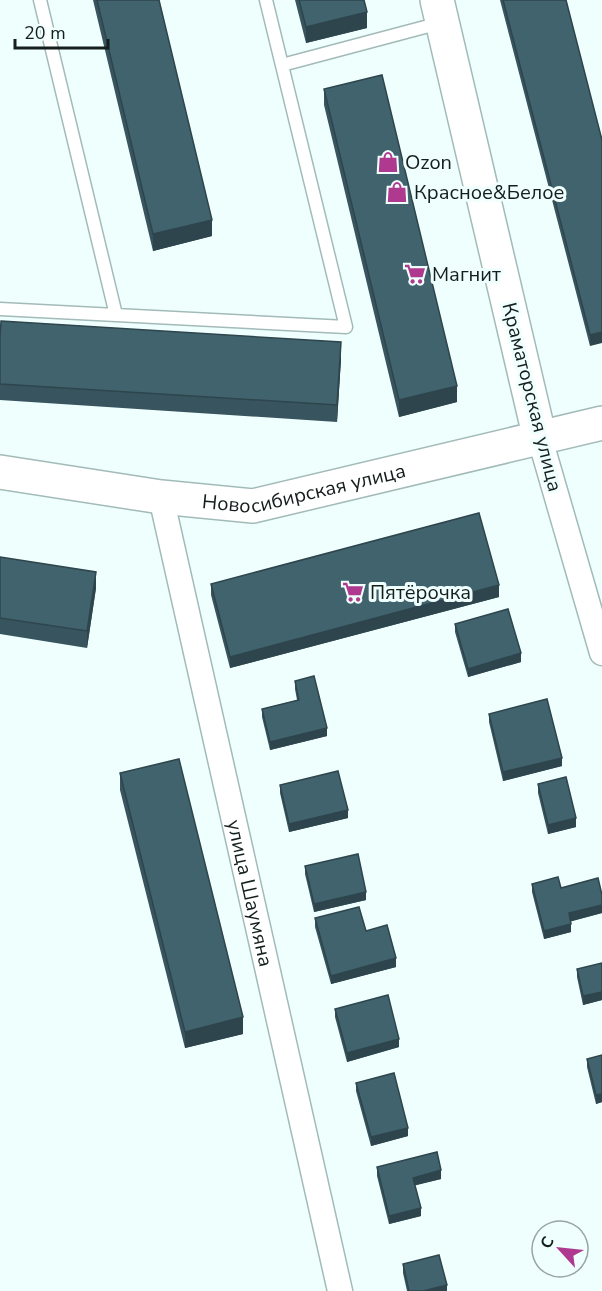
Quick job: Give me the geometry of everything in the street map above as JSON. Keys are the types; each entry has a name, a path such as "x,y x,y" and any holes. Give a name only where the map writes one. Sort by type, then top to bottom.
{"main road":[{"name":"Краматорская улица","path":"440,11 540,439"},
{"name":"Новосибирская улица","path":"0,472 161,497 253,506 602,423"}],"street":[{"name":"Краматорская улица","path":"540,439 602,652"},
{"name":"улица Шаумяна","path":"161,497 340,1291"}],"lane":[{"path":"40,0 116,315"},
{"path":"0,309 346,327 266,0"},
{"path":"282,65 440,11"}],"building":[{"path":"97,0 159,0 212,220 153,234"},
{"path":"299,0 364,0 367,12 306,27"},
{"path":"503,0 566,0 602,140 602,332 590,335"},
{"path":"382,75 457,386 399,400 324,89"},
{"path":"1,321 341,342 337,405 0,384"},
{"path":"479,513 499,585 230,657 211,584"},
{"path":"0,557 96,572 87,631 0,618"},
{"path":"508,609 521,653 468,669 455,624"},
{"path":"314,676 327,728 270,742 262,709 299,700 295,681"},
{"path":"547,699 562,758 503,772 489,714"},
{"path":"179,759 243,1017 185,1032 120,773"},
{"path":"338,771 348,810 289,824 280,785"},
{"path":"566,777 576,818 548,825 538,784"},
{"path":"358,854 366,892 314,904 305,866"},
{"path":"558,877 561,888 598,878 602,905 569,913 571,924 544,931 532,884"},
{"path":"359,907 366,931 387,925 396,958 331,976 315,918"},
{"path":"602,963 602,992 583,996 577,969"},
{"path":"388,995 399,1039 347,1053 335,1009"},
{"path":"602,1055 602,1094 596,1095 587,1059"},
{"path":"394,1073 408,1128 371,1137 356,1083"},
{"path":"437,1152 441,1170 413,1178 421,1208 389,1216 377,1167"},
{"path":"439,1255 447,1285 423,1291 409,1291 403,1264"}],"place":[{"name":"Ozon","path":"388,162"},
{"name":"Красное&Белое","path":"397,192"},
{"name":"Магнит","path":"415,274"},
{"name":"Пятёрочка","path":"353,592"}]}
